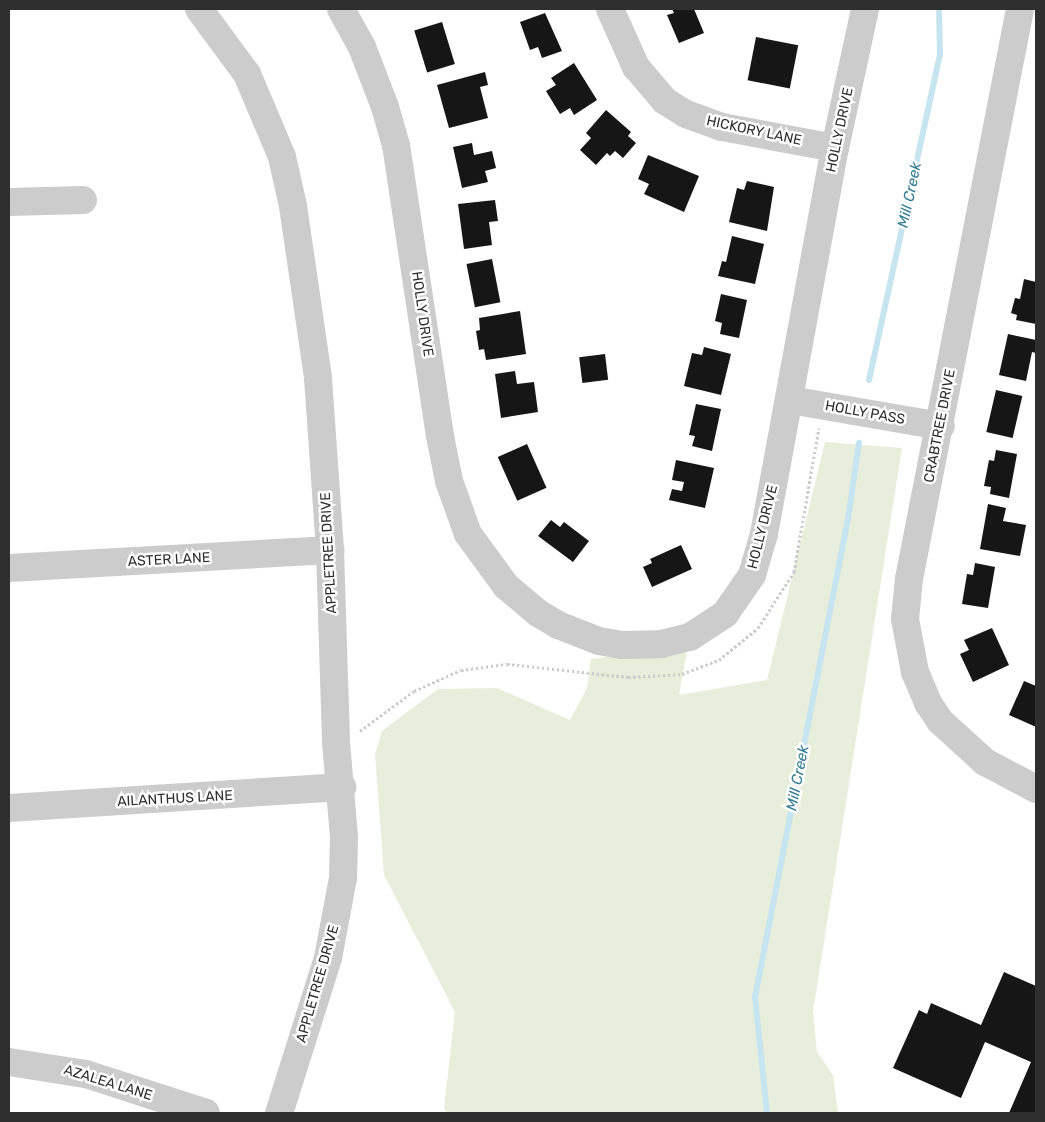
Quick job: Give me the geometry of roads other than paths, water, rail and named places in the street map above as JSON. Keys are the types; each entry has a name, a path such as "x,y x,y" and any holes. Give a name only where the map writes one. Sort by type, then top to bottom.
{"street":[{"name":"APPLETREE DRIVE","path":"199,9 247,74 282,157 293,206 317,368 330,550 336,742 342,787 344,862 338,915 328,958 279,1113"},
{"name":"HOLLY DRIVE","path":"341,9 362,47 386,106 396,145 440,436 449,481 468,534 506,586 558,625 599,641 622,645 661,644 690,637 705,628 734,603 752,575 764,534 835,148 865,9"},
{"name":"HICKORY LANE","path":"610,9 636,67 660,96 679,110 722,127 835,148"},
{"name":"CRABTREE DRIVE","path":"1020,9 941,426 909,579 906,626 915,672 928,703 956,739 985,762 1036,789"},
{"path":"9,202 83,200"},
{"name":"HOLLY PASS","path":"790,400 941,426"},
{"name":"ASTER LANE","path":"9,568 330,550"},
{"name":"AILANTHUS LANE","path":"9,808 342,787"},
{"name":"AZALEA LANE","path":"9,1062 86,1074 206,1113"}],"waterway":[{"name":"Mill Creek","path":"869,380 940,55 939,9"},
{"name":"Mill Creek","path":"767,1113 755,997 848,519 859,443"}]}
